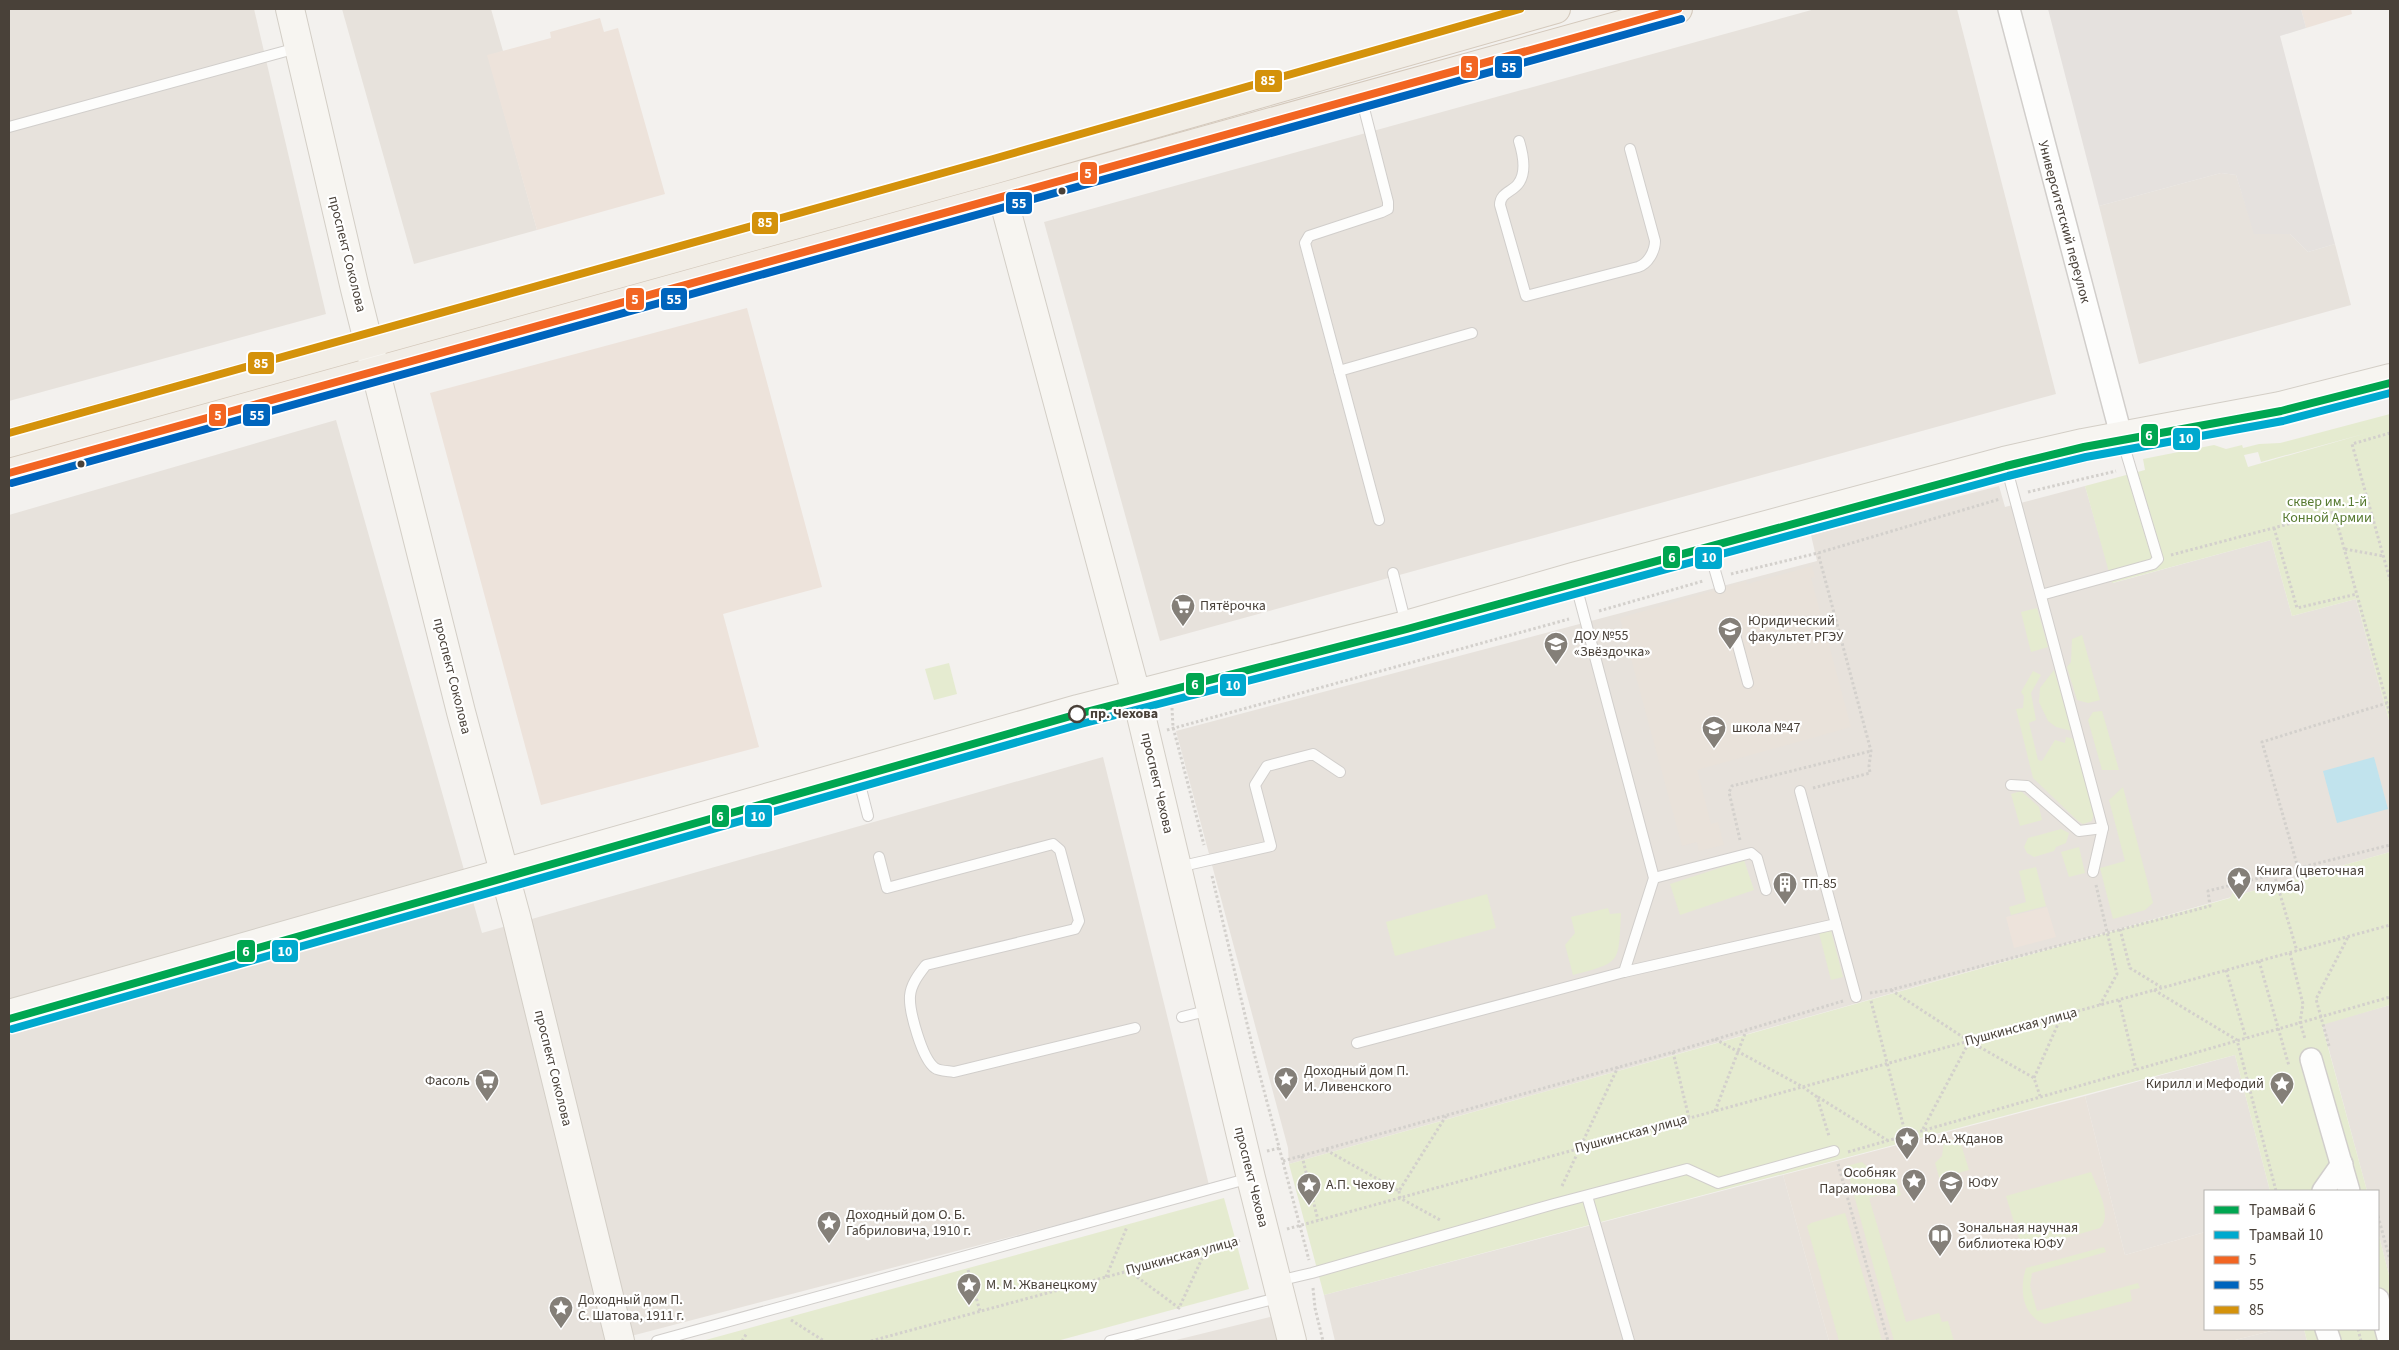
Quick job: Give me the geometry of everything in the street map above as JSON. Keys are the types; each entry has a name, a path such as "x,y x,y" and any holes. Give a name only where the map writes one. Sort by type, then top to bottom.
{"main road":[{"name":"проспект Соколова","path":"290,9 372,357 620,1341"},
{"path":"9,473 372,357 996,169 1556,9"},
{"path":"9,443 372,357 1004,198 1678,9"},
{"name":"проспект Чехова","path":"1004,198 1136,694 1251,1178 1292,1341"},
{"path":"9,1014 1136,694 1170,687 1406,625 1574,577 2004,461 2121,435 2280,406 2390,378"}],"street":[{"name":"Университетский переулок","path":"2009,9 2121,435"},
{"path":"2321,1056 2349,1190"},
{"path":"2324,1190 2342,1164"},
{"path":"2379,1303 2389,1341"}],"lane":[{"path":"9,127 298,48"},
{"path":"1361,98 1388,202 1388,209 1308,236 1305,243 1379,520"},
{"path":"1519,141 1524,161 1520,188 1502,196 1500,205 1526,296 1532,296 1638,267 1646,262 1654,248 1655,241 1630,149"},
{"path":"1339,371 1472,333"},
{"path":"2041,594 2153,564 2158,559 2121,435"},
{"path":"2004,461 2103,828 2093,872"},
{"path":"1706,542 1720,588"},
{"path":"1393,573 1406,625"},
{"path":"1574,577 1654,878 1624,972"},
{"path":"1733,627 1748,684"},
{"path":"1177,867 1271,846 1256,785 1267,766 1313,754 1340,772"},
{"path":"857,772 868,816"},
{"path":"2011,786 2027,786 2079,831 2103,828"},
{"path":"1800,791 1856,997"},
{"path":"879,857 887,888 1053,844 1060,850 1079,921 1074,929 926,965 916,979 910,996 918,1037 926,1058 936,1070 954,1072 1135,1028"},
{"path":"1654,878 1751,853 1757,858 1766,890"},
{"path":"1357,1043 1624,972 1836,924"},
{"path":"1182,1017 1211,1010"},
{"path":"1110,1341 1279,1289 1312,1273 1460,1230 1687,1169 1718,1183 1835,1154"},
{"path":"657,1341 1251,1178"},
{"path":"1587,1196 1629,1341"}],"path":[{"path":"2390,433 2352,444 2390,580"},
{"path":"2023,493 2131,468"},
{"path":"1174,728 1717,577 1818,553 2004,498"},
{"path":"2158,559 2334,512 2390,714"},
{"path":"2274,528 2297,608 2357,594"},
{"path":"2345,549 2382,556"},
{"path":"1800,791 1870,773 1868,766 1871,751 1818,553"},
{"path":"1170,687 1174,728 1254,1053 1301,1225 1312,1273 1315,1308 1323,1341"},
{"path":"2386,698 2390,694"},
{"path":"2298,868 2262,742 2387,703"},
{"path":"1744,855 1729,792 1732,786 1871,751"},
{"path":"1283,1161 1673,1052 1869,993 1890,990 2210,906 2208,892 2390,845"},
{"path":"2093,872 2117,974 2100,1005"},
{"path":"2274,874 2297,951"},
{"name":"Пушкинская улица","path":"871,1341 1207,1249 1318,1221 2390,925"},
{"path":"2120,929 2130,968 2162,988"},
{"path":"2321,1056 2321,1017 2316,999 2348,936"},
{"path":"2290,952 2303,1004 2300,1022 2321,1056"},
{"path":"2226,970 2246,1038"},
{"path":"1890,990 1969,1041 2034,1078 2040,1096"},
{"path":"2154,990 2237,1040 2276,1190"},
{"path":"1869,993 1906,1136"},
{"path":"1835,1154 1906,1136 2390,997"},
{"path":"2119,1000 2136,1069"},
{"path":"2034,1078 2062,1015"},
{"path":"1715,1111 1736,1051 1746,1030"},
{"path":"1715,1039 1803,1086 1817,1097 1888,1140"},
{"path":"1923,1130 1969,1041"},
{"path":"1673,1052 1689,1118"},
{"path":"1554,1204 1618,1066"},
{"path":"1817,1097 1888,1341"},
{"path":"1446,1116 1399,1191 1400,1198 1460,1230"},
{"path":"1325,1149 1399,1191"},
{"path":"1302,1156 1318,1221"},
{"path":"1106,1277 1134,1210"},
{"path":"2379,1220 2390,1260"},
{"path":"1129,1270 1179,1308 1207,1249"},
{"path":"964,1257 980,1311"},
{"path":"773,1310 824,1341"}],"shaded area":[{"path":"9,9 254,9 326,314 9,401"},
{"path":"342,9 491,9 503,51 488,56 537,230 414,264"},
{"path":"1815,9 1957,9 2056,394 1160,641 1044,222"},
{"path":"2048,9 2301,9 2306,28 2280,36 2335,244 2308,252 2290,234 2254,234 2236,175 2221,173 2099,206"},
{"path":"2301,9 2351,9 2352,14 2306,28"},
{"path":"600,18 604,32 618,28 665,194 537,230 487,55 551,38 550,32"},
{"path":"2221,173 2236,175 2255,234 2290,234 2308,252 2335,244 2351,305 2139,364 2099,206"},
{"path":"747,308 822,587 723,614 759,747 541,805 430,393"},
{"path":"336,420 482,933 1103,757 1209,1185 612,1341 9,1341 9,515"},
{"path":"1999,486 2005,507 2085,486 2113,583 2271,540 2292,616 2356,599 2390,724 2390,852 1289,1164 1288,1148 1176,731 1817,561 1811,535"},
{"name":"Юридический факультет РГЭУ","path":"1812,566 1815,577 1811,578 1851,727 1697,770 1711,824 1718,822 1724,845 1699,851 1697,842 1682,846 1620,618 1746,581 1747,584"},
{"path":"2047,907 2056,937 2014,948 2006,917"},
{"path":"2390,1005 2390,1279 2379,1236 2379,1190 2367,1190 2322,1024"},
{"path":"2235,1055 2270,1190 2204,1190 2204,1232 2125,1255 2085,1096"},
{"name":"ЮФУ","path":"2085,1096 2125,1255 2204,1232 2204,1330 2275,1330 2231,1341 1829,1341 1783,1175"},
{"path":"1783,1175 1829,1341 1335,1341 1324,1295"},
{"path":"1278,1315 1284,1341 1172,1341"},
{"path":"2275,1330 2304,1330 2307,1341 2231,1341"}],"green space":[{"name":"сквер им. 1-й Конной Армии","path":"2390,414 2390,724 2356,599 2292,616 2271,540 2112,583 2085,486 2145,470 2143,459 2214,445 2226,449 2242,445 2243,448 2259,444 2280,443","holes":["2367,433 2248,467 2244,455 2258,452 2261,462"]},
{"path":"2037,608 2048,647 2031,652 2021,612"},
{"path":"2082,635 2100,700 2088,703 2077,700 2067,667 2071,662 2072,639"},
{"path":"949,663 957,694 934,700 925,669"},
{"path":"2054,670 2072,731 2056,727 2048,721 2039,702 2040,688"},
{"path":"2033,671 2041,675 2031,693 2036,720 2029,723 2038,760 2042,761 2055,740 2065,743 2066,737 2075,739 2094,812 2092,821 2083,824 2078,821 2033,778 2016,709 2023,708 2024,696 2021,692"},
{"path":"2102,711 2119,770 2102,770 2088,720 2093,712"},
{"path":"2123,787 2153,903 2145,910 2113,919 2100,868 2125,861 2109,800"},
{"path":"2021,791 2039,807 2042,820 2020,826 2011,794"},
{"path":"2061,829 2069,833 2066,843 2056,847 2054,851 2034,857 2027,853 2024,847 2028,838"},
{"path":"2079,847 2085,873 2069,877 2061,852"},
{"path":"2390,852 2390,1005 2322,1025 2367,1190 2270,1190 2235,1055 1324,1295 1289,1164 2230,898 2234,890 2242,894"},
{"path":"1744,860 1754,890 1680,915 1670,884"},
{"path":"2036,867 2046,906 2011,915 2009,907 2026,902 2019,871"},
{"path":"1487,894 1496,928 1395,956 1386,922"},
{"path":"1608,908 1610,914 1621,913 1618,951 1615,958 1601,967 1573,975 1565,945 1575,933 1571,917"},
{"path":"1831,931 1843,977 1831,980 1819,933"},
{"path":"1959,1138 1969,1170 1944,1177 1945,1183 1941,1184 1935,1163 1942,1156 1944,1142"},
{"path":"1862,1162 1875,1174 1895,1175 1901,1195 1896,1197 1894,1191 1869,1198 1906,1322 1939,1313 1942,1322 1948,1321 1954,1341 1894,1341 1846,1166"},
{"path":"2091,1172 2103,1201 2105,1216 2104,1223 2100,1228 2035,1247 2024,1247 2021,1245 2006,1196"},
{"path":"1224,1198 1249,1289 1057,1341 702,1341"},
{"path":"1845,1213 1882,1341 1839,1341 1807,1226 1811,1223"},
{"path":"2379,1236 2390,1279 2390,1341 2307,1341 2304,1330 2379,1330"},
{"path":"2104,1247 2106,1252 2032,1273 2030,1286 2037,1311 2138,1283 2140,1288 2130,1290 2132,1301 2045,1324 2031,1315 2024,1301 2023,1293 2026,1268"}],"water":[{"path":"2374,757 2388,809 2337,823 2323,771"}],"tram line":[{"name":"6","path":"9,1019 1078,714 1407,629 2006,466 2084,447 2281,411 2390,383"},
{"name":"10","path":"12,1029 1081,724 1410,639 2008,476 2086,457 2283,421 2390,393"}],"transit line":[{"name":"85","path":"9,433 993,159 1520,9"},
{"name":"5","path":"9,473 1678,9"},
{"name":"55","path":"12,483 1681,19"}],"place":[{"name":"Пятёрочка","path":"1183,627"},
{"name":"Юридический факультет РГЭУ","path":"1730,650"},
{"name":"ДОУ №55 «Звёздочка»","path":"1556,665"},
{"name":"пр. Чехова","path":"1077,714"},
{"name":"школа №47","path":"1714,749"},
{"name":"Книга (цветочная клумба)","path":"2239,900"},
{"name":"ТП-85","path":"1785,905"},
{"name":"Доходный дом П. И. Ливенского","path":"1286,1100"},
{"name":"Фасоль","path":"487,1102"},
{"name":"Кирилл и Мефодий","path":"2282,1105"},
{"name":"Ю.А. Жданов","path":"1907,1160"},
{"name":"Особняк Парамонова","path":"1914,1202"},
{"name":"ЮФУ","path":"1951,1204"},
{"name":"А.П. Чехову","path":"1309,1206"},
{"name":"Доходный дом О. Б. Габриловича, 1910 г.","path":"829,1244"},
{"name":"Зональная научная библиотека ЮФУ","path":"1940,1257"},
{"name":"М. М. Жванецкому","path":"969,1306"},
{"name":"Доходный дом П. С. Шатова, 1911 г.","path":"561,1329"}]}
